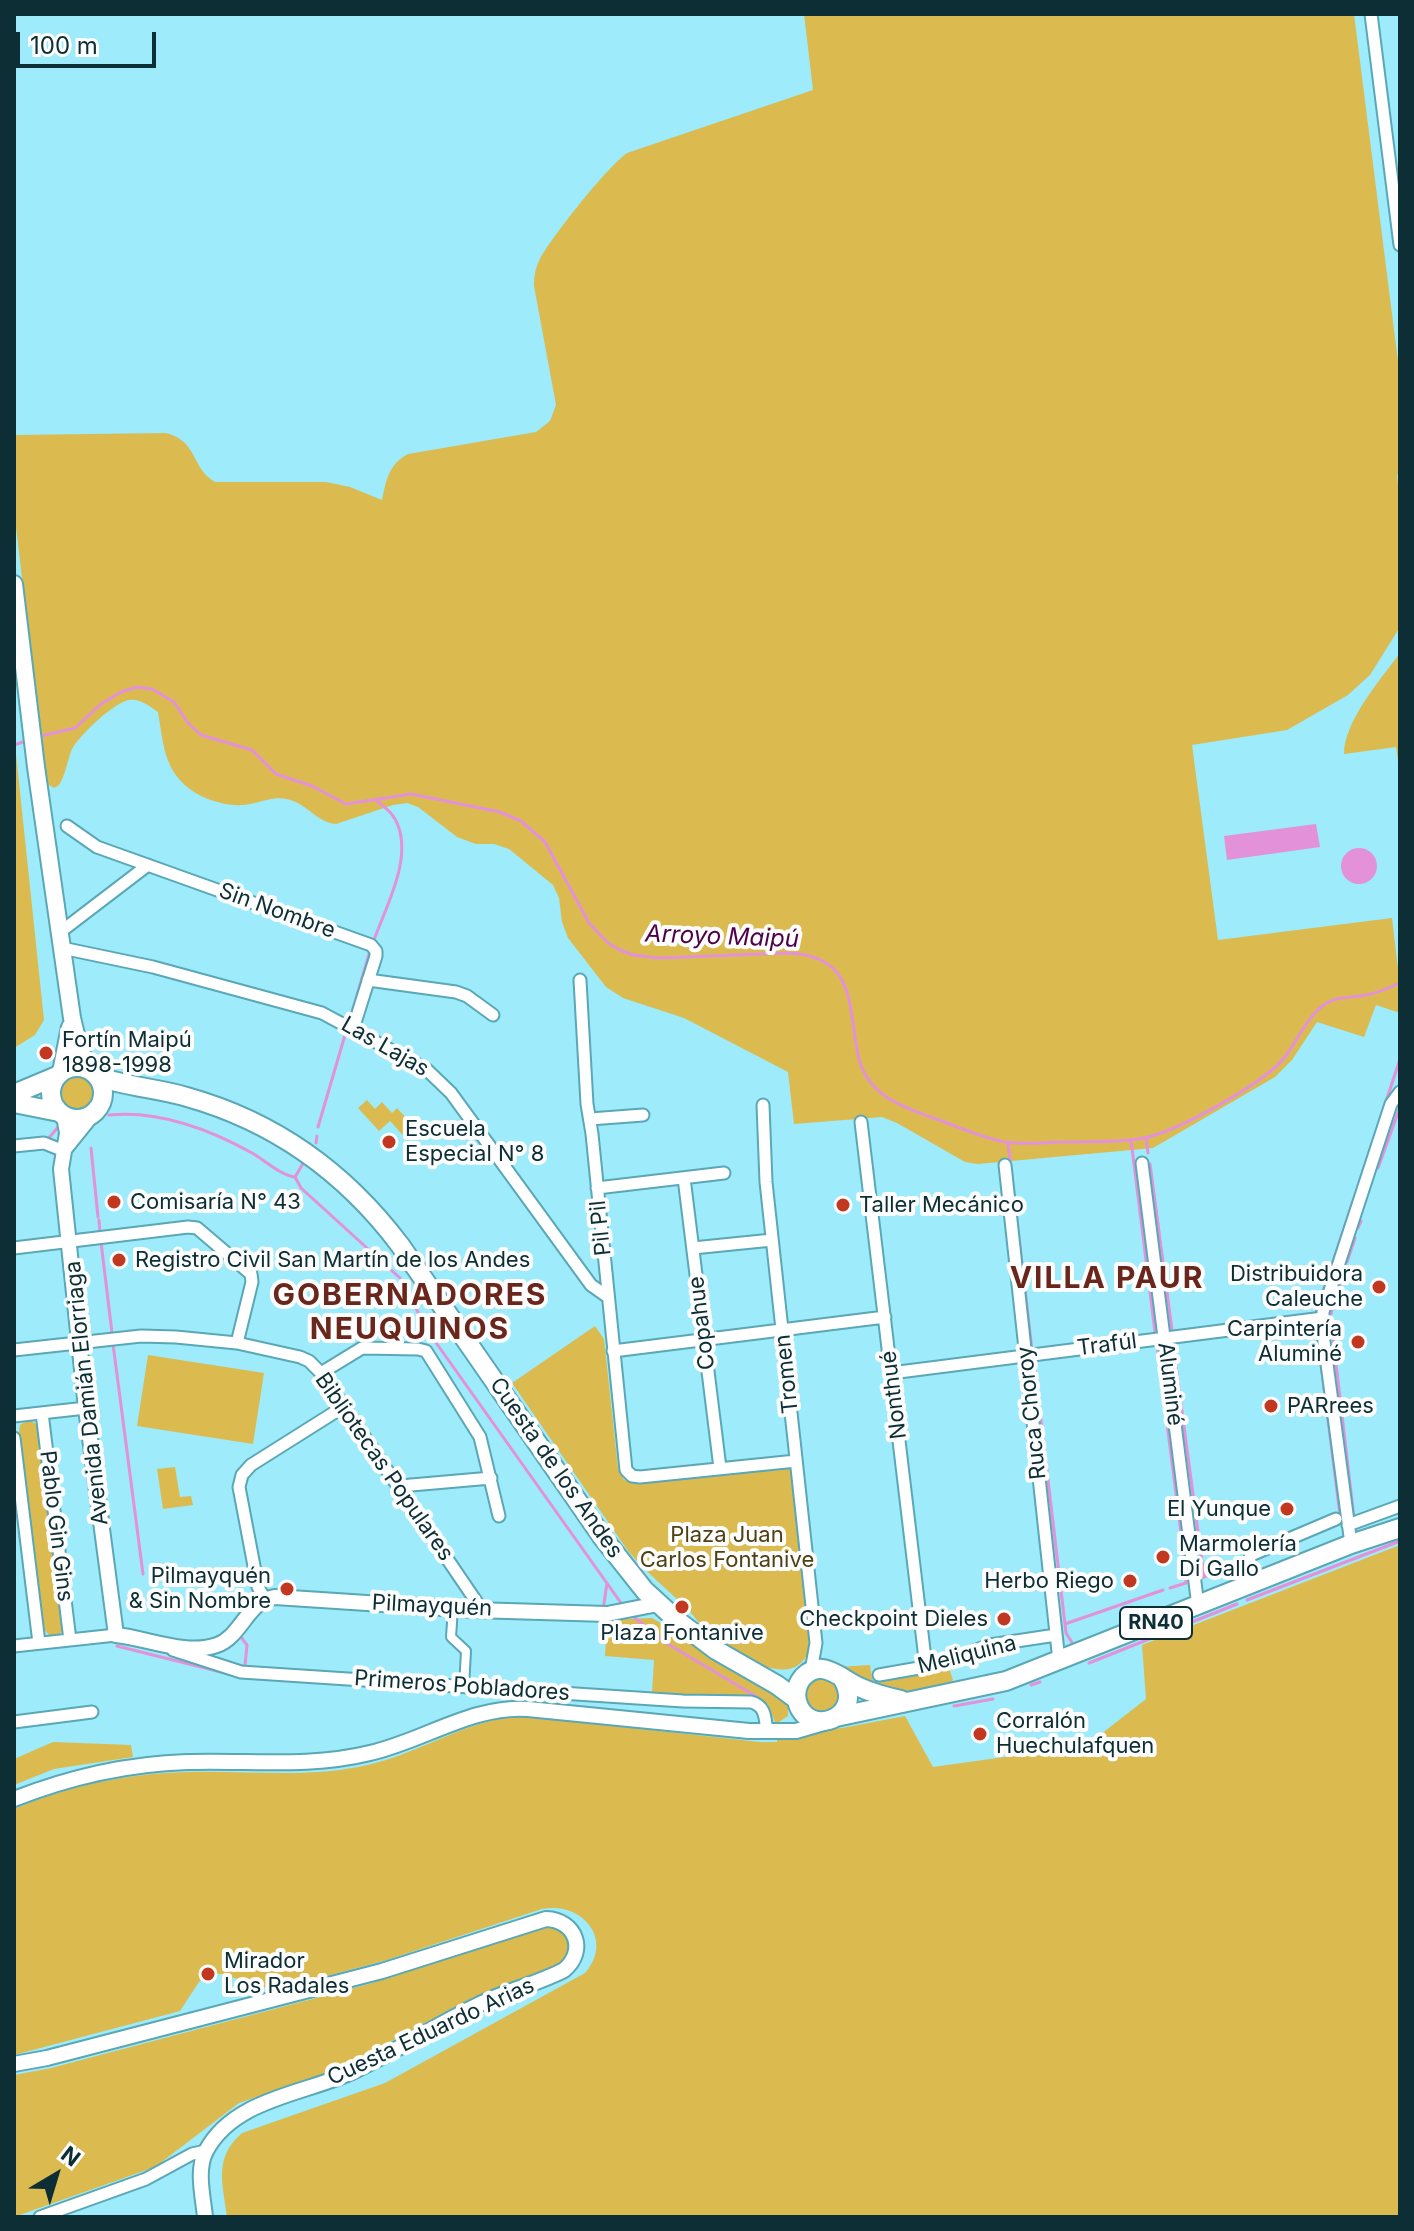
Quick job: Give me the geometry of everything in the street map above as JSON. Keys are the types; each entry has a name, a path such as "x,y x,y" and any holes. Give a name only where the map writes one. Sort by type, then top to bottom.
{"main road":[{"path":"14,584 72,1018 82,1055 103,1092 95,1112"},
{"path":"61,1114 51,1097 52,1086 59,1074 72,1018"},
{"name":"RN40","path":"14,1094 77,1067 95,1074"},
{"name":"Cuesta de los Andes","path":"95,1074 213,1105 276,1132 320,1161 366,1203 425,1279 615,1554 658,1604 693,1634 797,1702"},
{"name":"Cuesta de los Andes","path":"95,1112 128,1095 163,1091"},
{"name":"RN40","path":"14,1103 80,1119 95,1112"},
{"name":"RN40","path":"797,1702 809,1717 820,1721 996,1684 1351,1544 1400,1528"},
{"name":"Cuesta de los Andes","path":"741,1664 781,1675 809,1673"},
{"name":"RN40","path":"809,1673 822,1669 874,1693 908,1701"},
{"path":"797,1702 799,1683 809,1673"},
{"path":"833,1719 844,1710 848,1699 848,1688 838,1674"}],"street":[{"path":"1371,14 1400,245"},
{"name":"Sin Nombre","path":"67,826 92,845 371,945 376,953 353,1029"},
{"path":"60,940 148,865"},
{"name":"Las Lajas","path":"60,940 315,1011 420,1066 442,1082 591,1285 608,1297"},
{"path":"368,980 456,992 467,996 493,1015"},
{"name":"Pil Pil","path":"580,980 587,1108 624,1464 629,1475 637,1477 720,1468"},
{"path":"1351,1544 1323,1318 1391,1104 1400,1092"},
{"name":"Tromen","path":"763,1105 765,1173 816,1643 809,1673"},
{"path":"14,1146 44,1143 64,1151 95,1112"},
{"name":"Avenida Damián Elorriaga","path":"61,1114 67,1133 61,1169 79,1342 116,1635"},
{"path":"590,1119 643,1115"},
{"name":"Nonthué","path":"861,1122 926,1667"},
{"name":"Aluminé","path":"1142,1163 1198,1606"},
{"name":"Ruca Choroy","path":"1005,1165 1059,1661"},
{"path":"597,1188 724,1173"},
{"name":"Copahue","path":"684,1178 720,1468"},
{"path":"14,1248 188,1227 201,1230 251,1274 252,1282 237,1343"},
{"path":"693,1248 772,1240"},
{"path":"613,1351 885,1317"},
{"name":"Trafúl","path":"891,1373 1323,1318"},
{"name":"Bibliotecas Populares","path":"14,1350 141,1336 237,1343 305,1358 321,1373 482,1610"},
{"path":"321,1373 362,1348 426,1351 476,1429 483,1445 499,1516"},
{"path":"221,1668 214,1658 223,1643 265,1599 258,1587 240,1479 251,1465 343,1407"},
{"path":"14,1416 86,1408"},
{"name":"Pablo Gin Gins","path":"42,1413 70,1640"},
{"name":"Pablo Gin Gins","path":"14,1438 39,1643"},
{"path":"720,1468 796,1461"},
{"path":"400,1486 491,1478"},
{"path":"1348,1525 1400,1506"},
{"path":"1254,1583 1249,1561 1251,1555 1336,1519"},
{"name":"Pilmayquén","path":"265,1599 275,1597 482,1610 611,1614 658,1604"},
{"path":"453,1608 451,1637 466,1651 464,1687"},
{"path":"14,1646 116,1635 192,1648 223,1643"},
{"name":"Meliquina","path":"879,1675 926,1667 984,1646 1056,1635"},
{"name":"Primeros Pobladores","path":"141,1639 221,1668 241,1672 683,1701 751,1702 763,1711 772,1732"},
{"name":"Tromen","path":"816,1643 838,1674"},
{"path":"772,1732 791,1721 797,1702"},
{"path":"14,1799 76,1777 135,1767 182,1762 302,1763 357,1756 399,1745 476,1715 500,1709 772,1732 811,1728 833,1719"},
{"path":"14,1722 92,1712"},
{"name":"Cuesta Eduardo Arias","path":"14,2064 372,1974 540,1920 557,1920 568,1926 575,1935 577,1953 564,1970 485,2002 342,2077 254,2108 227,2127 206,2151 192,2154 146,2179 40,2217"},
{"path":"205,2217 201,2174 206,2151"}],"green space":[{"path":"804,14 1354,14 1400,377 1400,472 1397,475 1400,503 1400,627 1370,675 1348,695 1287,730 1192,745 1218,940 1392,918 1400,1013 1376,1005 1364,1037 1317,1022 1292,1060 1275,1077 1153,1148 978,1164 965,1162 882,1117 794,1124 788,1072 684,1018 623,998 606,987 568,938 553,885 509,849 494,844 476,844 457,837 418,807 407,803 336,824 286,799 238,805 201,796 180,780 173,770 164,749 158,712 140,701 123,702 98,720 72,749 59,785 54,788 46,783 14,510 14,435 166,433 184,442 201,469 215,482 326,482 350,487 382,500 392,468 408,454 536,432 550,421 556,405 534,286 537,267 545,251 593,188 627,153 813,90"},
{"path":"1400,653 1400,775 1396,747 1344,754 1357,714"},
{"path":"14,735 44,1020 35,1035 14,1048"},
{"path":"77,1073 91,1079 97,1093 91,1107 77,1113 63,1107 57,1093 63,1079"},
{"path":"367,1100 375,1109 382,1102 392,1113 397,1108 418,1131 408,1141 390,1121 379,1131 358,1108"},
{"name":"Plaza Juan Carlos Fontanive","path":"595,1326 604,1339 618,1468 624,1480 633,1482 786,1467 791,1470 810,1642 806,1657 795,1667 775,1669 763,1666 739,1655 705,1630 628,1551 512,1383"},
{"path":"148,1355 264,1373 253,1444 137,1426"},
{"path":"29,1420 38,1425 64,1627 61,1633 51,1637 43,1628 19,1431 20,1425"},
{"path":"175,1467 180,1497 191,1496 193,1505 163,1509 157,1469"},
{"path":"1400,1545 1400,2217 227,2217 222,2183 223,2162 233,2142 242,2133 385,2083 585,1973 593,1960 595,1936 581,1917 556,1908 542,1909 387,1960 274,1990 221,1974 208,1974 180,2011 14,2055 14,1809 78,1787 142,1775 316,1772 358,1767 399,1755 479,1724 521,1716 777,1742 777,1732 842,1728 905,1716 933,1767 1069,1748 1096,1738 1146,1699 1142,1645"},
{"path":"652,1618 716,1661 788,1702 788,1716 776,1724 767,1704 754,1697 652,1693 654,1660 605,1656 607,1620"},
{"path":"870,1665 872,1679 878,1683 948,1665 953,1680 948,1685 890,1691 836,1667"},
{"path":"832,1677 843,1694 834,1711 816,1713 806,1706 804,1688 812,1678"},
{"path":"53,1742 131,1745 133,1757 54,1769 14,1785 14,1759"},
{"path":"551,1926 566,1933 572,1947 565,1961 556,1967 462,2003 342,2068 239,2103 155,2167 14,2217 14,2075 51,2068 369,1984"}],"shaded area":[{"path":"1316,824 1320,847 1227,860 1224,836"},
{"path":"1359,848 1372,853 1377,866 1372,879 1359,884 1346,879 1341,866 1346,853"}],"waterway":[{"name":"Arroyo Maipú","path":"37,737 75,728 101,704 121,692 137,687 152,689 174,702 188,723 201,735 252,750 276,774 312,786 346,804 411,794 500,812 521,821 545,842 589,923 608,943 620,950 658,958 787,953 810,956 827,963 846,988 859,1059 871,1083 903,1106 1005,1142 1125,1141 1175,1128 1229,1099 1272,1070 1325,1004 1340,998 1375,993 1400,983"},
{"name":"Arroyo Maipú","path":"14,745 26,741"},
{"path":"374,940 396,880 402,848 395,819 377,801"},
{"path":"350,1019 370,951"},
{"path":"318,1127 345,1035"},
{"path":"1316,1313 1400,1059"},
{"path":"1378,1168 1400,1107"},
{"path":"109,1115 147,1115 184,1123 236,1144 278,1171 295,1177 301,1188 400,1278"},
{"path":"48,1139 59,1126"},
{"path":"316,1143 317,1136"},
{"path":"1146,1137 1148,1153"},
{"path":"1131,1140 1155,1332"},
{"path":"1008,1143 1032,1350"},
{"path":"91,1148 98,1217"},
{"path":"295,1177 305,1160"},
{"path":"1150,1164 1172,1330"},
{"path":"99,1220 100,1233"},
{"path":"1358,1228 1361,1221"},
{"path":"1347,1262 1355,1238"},
{"path":"101,1242 112,1333"},
{"path":"1330,1317 1343,1274"},
{"path":"403,1283 427,1330 621,1603"},
{"path":"1316,1324 1341,1523"},
{"path":"1333,1338 1354,1518"},
{"path":"113,1344 143,1574"},
{"path":"1173,1344 1204,1577"},
{"path":"1157,1345 1186,1572 1186,1583 1170,1588"},
{"path":"1034,1361 1066,1633 1073,1644"},
{"path":"1247,1600 1400,1541"},
{"path":"1201,1578 1246,1561"},
{"path":"603,1610 607,1583"},
{"path":"1065,1624 1163,1590"},
{"path":"1089,1663 1237,1604"},
{"path":"635,1618 668,1644 757,1697"},
{"path":"240,1636 247,1645 245,1665"},
{"path":"117,1646 237,1676"},
{"path":"1031,1685 1040,1682"},
{"path":"954,1706 993,1699"}],"place":[{"name":"Fortín Maipú 1898-1998","path":"46,1053"},
{"name":"Escuela Especial N° 8","path":"389,1142"},
{"name":"Comisaría N° 43","path":"114,1202"},
{"name":"Taller Mecánico","path":"843,1205"},
{"name":"Registro Civil San Martín de los Andes","path":"119,1260"},
{"name":"Distribuidora Caleuche","path":"1379,1287"},
{"name":"Carpintería Aluminé","path":"1358,1342"},
{"name":"PARrees","path":"1271,1406"},
{"name":"El Yunque","path":"1287,1509"},
{"name":"Marmolería Di Gallo","path":"1163,1557"},
{"name":"Herbo Riego","path":"1130,1581"},
{"name":"Pilmayquén & Sin Nombre","path":"287,1589"},
{"name":"Plaza Fontanive","path":"682,1607"},
{"name":"Checkpoint Dieles","path":"1004,1619"},
{"name":"Corralón Huechulafquen","path":"980,1734"},
{"name":"Mirador Los Radales","path":"208,1974"}],"district":[{"name":"VILLA PAUR","path":"1107,1279"},
{"name":"GOBERNADORES NEUQUINOS","path":"410,1313"}]}
